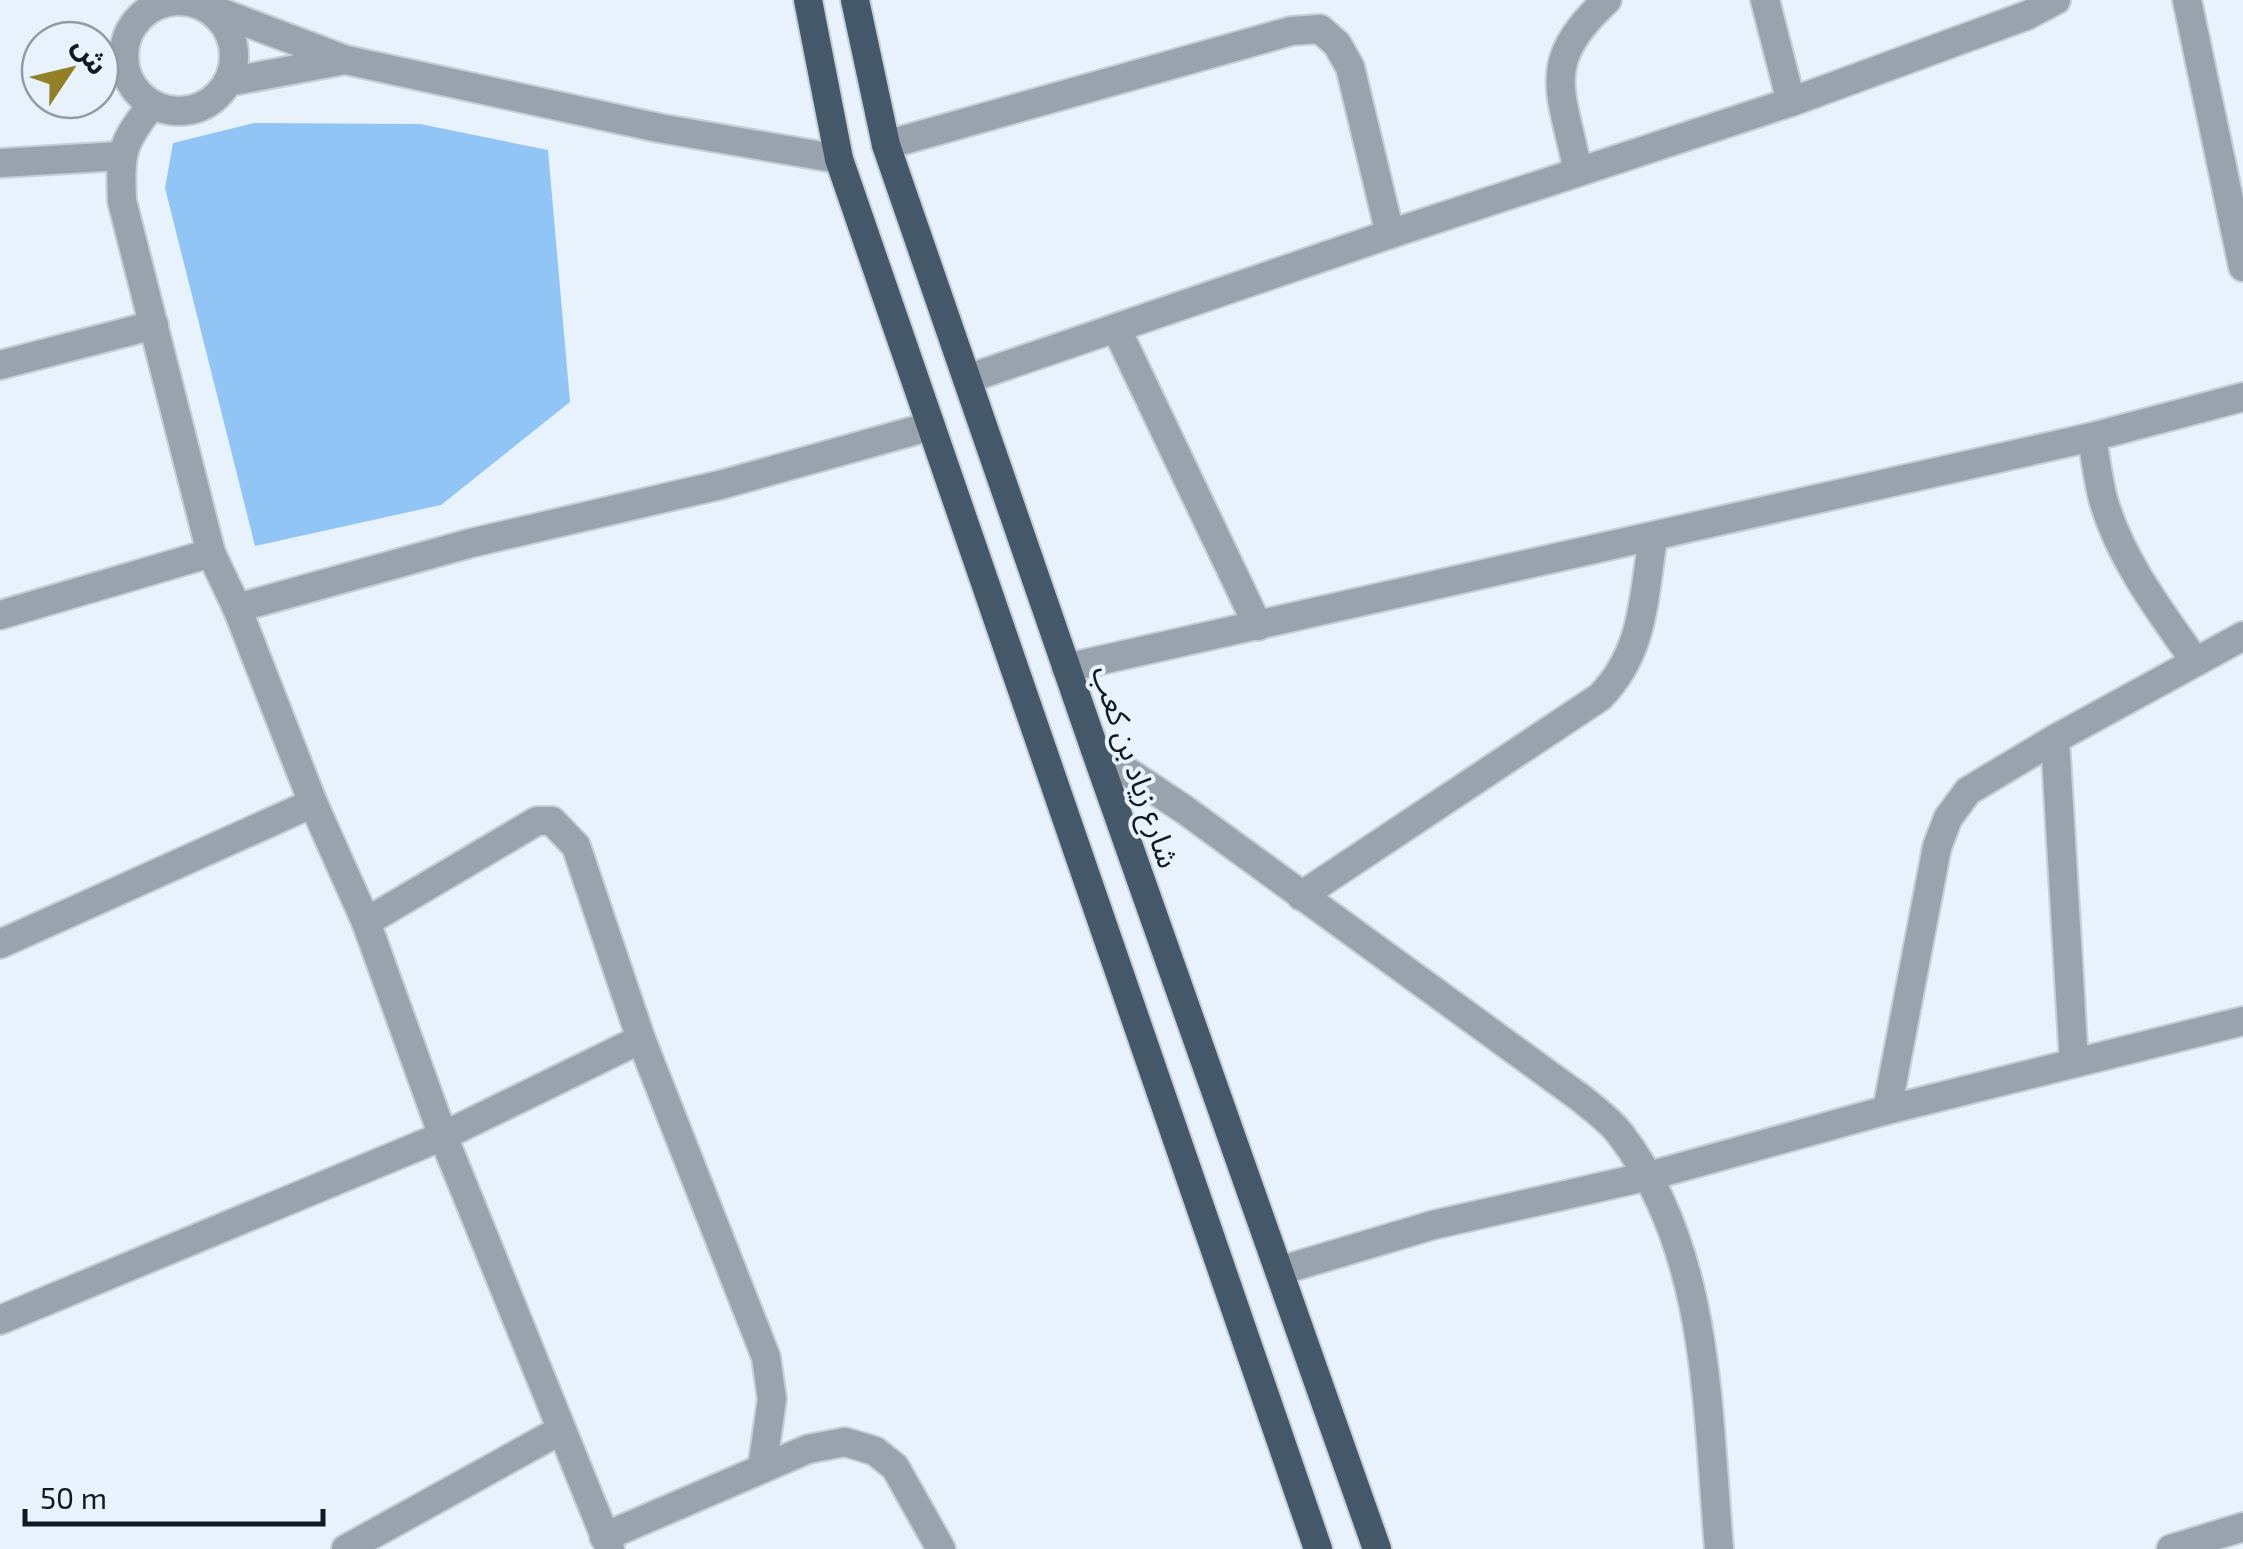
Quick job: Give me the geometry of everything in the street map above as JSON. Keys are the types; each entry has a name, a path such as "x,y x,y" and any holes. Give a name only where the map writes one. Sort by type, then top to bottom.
{"highway":[{"path":"808,0 839,159 1318,1549"},
{"name":"شارع زياد بن كعب","path":"855,0 886,145 1377,1549"},
{"path":"828,105 875,94"}],"street":[{"path":"206,7 222,21 233,40 235,62 228,82 214,99 195,110 173,112 152,105 135,91 125,71 123,49 130,28 144,12 163,1 185,0 206,7 346,60 659,128 839,159"},
{"path":"1578,172 1560,80 1561,61 1576,30 1606,0"},
{"path":"1764,0 1790,102"},
{"path":"967,379 1790,102 2028,15 2056,0"},
{"path":"2187,0 2243,266"},
{"path":"886,145 1291,31 1320,29 1337,44 1350,67 1390,234"},
{"path":"228,82 346,60"},
{"path":"152,105 133,128 120,156 122,201 211,552 312,803 366,922 442,1136 607,1543 808,1449 845,1442 875,1451 895,1467 941,1549"},
{"path":"0,163 120,156"},
{"path":"0,365 154,325"},
{"path":"1116,330 1258,626"},
{"path":"1066,668 2092,437 2243,397"},
{"path":"236,608 470,543 720,485 931,426"},
{"path":"2092,437 2103,500 2126,556 2195,661"},
{"path":"1300,896 1609,688 1628,663 1636,638 1652,538"},
{"path":"0,614 211,552"},
{"path":"1887,1110 1937,847 1948,818 1968,791 2243,636"},
{"path":"2055,739 2074,1063"},
{"path":"1095,750 1582,1098 1619,1131 1649,1176 1680,1253 1700,1332 1720,1549"},
{"path":"0,944 312,803"},
{"path":"366,922 523,826 552,821 576,846 641,1039 766,1357 772,1399 762,1469"},
{"path":"1279,1271 1433,1225 1649,1176 1887,1110 2243,1022"},
{"path":"0,1320 442,1136 641,1039"},
{"path":"346,1549 561,1430"},
{"path":"2172,1549 2243,1527"}],"shaded area":[{"path":"254,123 420,124 548,150 570,402 441,505 255,546 165,188 173,143"}]}
